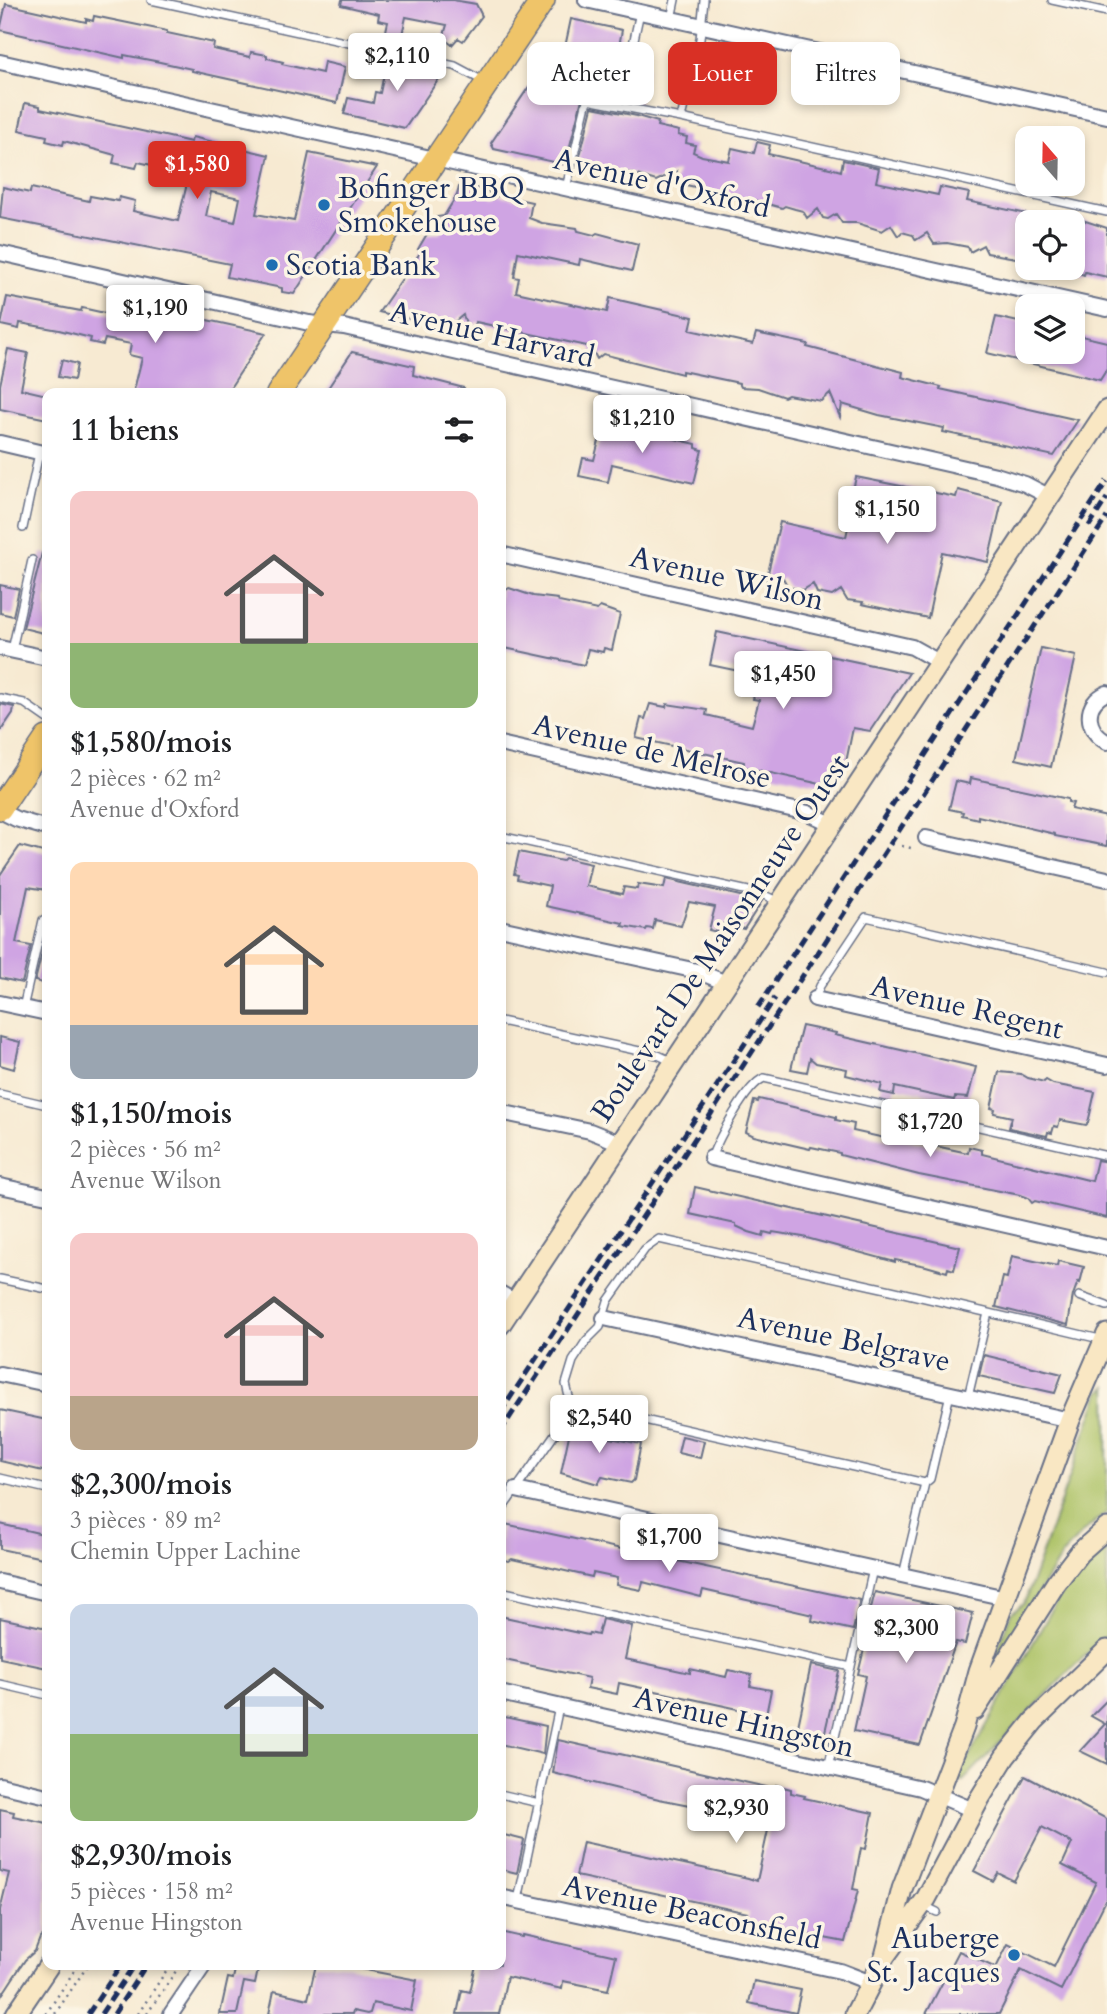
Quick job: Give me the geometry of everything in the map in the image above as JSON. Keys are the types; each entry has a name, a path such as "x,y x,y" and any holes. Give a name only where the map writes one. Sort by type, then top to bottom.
{"main road":[{"path":"282,388 543,0"},
{"name":"Boulevard De Maisonneuve Ouest","path":"508,1297 620,1143 1107,410"},
{"path":"0,809 42,746"},
{"path":"855,2014 885,1956 902,1889 964,1727 979,1671 1070,1420 1101,1365 1106,1337"},
{"path":"964,1727 1056,1583 1079,1553 1107,1528"},
{"path":"885,1956 930,1908 973,1810 998,1769 1027,1730 1107,1650"},
{"path":"16,2014 46,1970"}],"street":[{"path":"586,0 1107,116"},
{"name":"Avenue d'Oxford","path":"0,62 1107,309"},
{"name":"Avenue Harvard","path":"0,253 996,475 1025,484 1050,497"},
{"path":"0,443 42,453"},
{"name":"Avenue Wilson","path":"506,555 912,646 939,662"},
{"path":"6,649 42,657"},
{"path":"1107,693 1097,699 1089,714 1092,730 1097,737 1107,742"},
{"name":"Avenue de Melrose","path":"506,745 812,814 832,824"},
{"path":"0,809 16,819 42,827"},
{"path":"926,838 1107,879"},
{"path":"506,929 697,971 726,983"},
{"name":"Avenue Regent","path":"815,999 1107,1065"},
{"path":"0,1003 42,1012"},
{"path":"506,1117 590,1131 620,1143"},
{"path":"711,1158 1107,1248"},
{"path":"0,1186 42,1195"},
{"name":"Avenue Belgrave","path":"604,1318 1070,1420"},
{"path":"0,1374 42,1383"},
{"path":"516,1490 1006,1598"},
{"path":"0,1583 42,1592"},
{"name":"Avenue Hingston","path":"506,1694 921,1788 973,1810"},
{"path":"0,1785 42,1795"},
{"name":"Avenue Beaconsfield","path":"506,1897 841,1971 871,1983"},
{"path":"171,2014 201,1970"}],"lane":[{"path":"151,0 458,67 487,83"},
{"path":"671,19 675,0"},
{"path":"681,118 702,26 705,0"},
{"path":"1052,0 1107,12"},
{"path":"633,42 640,12"},
{"path":"566,188 587,100 681,118 1107,212"},
{"path":"23,528 42,457"},
{"path":"6,649 32,560"},
{"path":"0,698 24,703 42,716"},
{"path":"506,837 762,894 780,902"},
{"path":"815,999 820,986 866,917 1107,972"},
{"path":"23,1008 42,924"},
{"path":"506,1022 657,1055 674,1063"},
{"path":"711,1158 723,1131 754,1084 764,1078 1107,1156"},
{"path":"0,1094 42,1104"},
{"path":"506,1504 569,1414 573,1404 567,1391 570,1369 579,1351 600,1327 608,1301 645,1249 659,1239 1106,1337"},
{"path":"0,1279 42,1288"},
{"path":"1079,1296 1107,1306"},
{"path":"968,1397 988,1313"},
{"path":"904,1575 925,1483 930,1479 950,1393"},
{"path":"573,1404 925,1483"},
{"path":"0,1478 42,1488"},
{"path":"828,1768 873,1569"},
{"path":"506,1592 851,1667"},
{"path":"0,1684 42,1694"},
{"path":"518,1900 559,1707"},
{"path":"506,1795 539,1802"}],"path":[{"path":"815,801 816,793 832,796"},
{"path":"902,846 915,849"},
{"path":"46,2014 75,1970"},
{"path":"55,2014 85,1970"},
{"path":"138,2014 167,1970"},
{"path":"148,2014 177,1970"}],"green space":[{"path":"1107,1387 1107,1512 1084,1531 1061,1556 987,1679 1011,1613 1023,1604 1026,1598 1100,1392"},
{"path":"1107,1540 1107,1635 963,1781 957,1778 1059,1597 1081,1566"}],"building":[{"path":"342,0 453,0 476,4 482,16 463,41 458,38 452,45 443,38 447,25 406,17 399,48 383,44 388,22 378,20 379,14 341,5"},
{"path":"6,4 86,22 86,19 93,21 94,16 167,31 214,43 213,49 250,57 251,52 267,55 267,58 283,62 282,64 322,73 324,62 345,67 337,103 160,62 124,55 124,58 0,30"},
{"path":"571,19 622,30 620,42 566,42"},
{"path":"380,56 445,70 405,128 344,114 348,98 373,103 375,92 380,93 386,64 378,62"},
{"path":"527,89 527,105 580,105 563,164 494,149 491,143"},
{"path":"25,103 40,106 40,109 191,142 192,137 269,155 256,214 294,221 309,153 377,167 294,294 282,292 282,288 227,277 230,264 0,218 3,187 30,193 31,188 89,201 90,196 118,201 119,197 135,201 133,211 178,221 186,188 184,172 138,162 136,168 113,163 115,155 64,141 63,145 46,141 47,136 19,130","holes":["211,192 240,198 235,222 206,216"]},
{"path":"592,107 637,116 658,122 657,126 679,131 678,135 687,137 686,143 695,145 693,152 702,156 729,161 732,148 754,153 757,142 770,145 768,154 841,171 843,160 879,168 876,182 938,195 940,187 969,193 967,201 1015,211 1015,258 987,253 983,245 970,252 968,247 947,243 934,244 927,233 916,240 913,235 902,232 898,236 891,225 882,231 857,223 842,223 836,214 828,219 823,218 818,209 807,218 803,211 785,206 782,208 750,199 749,202 686,185 685,188 674,186 677,171 656,181 631,173 606,170 596,165 578,164"},
{"path":"463,185 488,191 492,199 499,195 532,202 529,218 542,223 577,228 578,231 638,244 632,271 580,259 579,265 518,252 514,277 519,278 516,292 607,312 610,298 693,317 690,330 753,344 756,333 808,344 807,347 903,372 902,377 941,387 940,389 1078,420 1054,456 943,432 944,428 879,415 842,404 840,417 830,393 821,401 788,395 784,397 758,388 741,387 739,383 682,371 682,374 603,354 597,359 591,347 476,322 472,339 463,315 452,324 440,323 439,326 379,312 422,250 418,249 427,234 441,233 437,217 444,216 459,187"},
{"path":"1085,221 1107,228 1107,277 1085,272"},
{"path":"7,297 81,311 82,308 158,325 161,310 266,333 230,388 134,388 142,358 129,355 131,344 105,339 103,345 90,342 91,338 59,330 20,323 19,329 1,325"},
{"path":"996,317 1015,321 1015,360 987,353"},
{"path":"1085,337 1107,342 1107,369 1100,380 1033,364 1085,364"},
{"path":"8,349 28,353 21,389 42,394 42,418 0,409 0,385"},
{"path":"352,352 414,366 413,375 464,388 328,388"},
{"path":"62,360 77,364 74,380 58,377"},
{"path":"604,422 696,444 696,448 702,450 694,483 612,464 608,482 579,476 583,458 594,460"},
{"path":"856,477 956,497 958,490 1002,501 988,562 942,552 928,618 847,600 841,590 832,596 817,593 813,584 803,590 788,587 783,578 775,583 766,581 780,522 846,537"},
{"path":"42,553 42,633 23,628"},
{"path":"0,585 19,589 13,616 0,613"},
{"path":"509,588 597,610 600,607 620,614 612,650 604,648 603,652 588,649 584,665 506,648 506,590"},
{"path":"717,632 909,673 870,731 853,728 844,772 837,771 834,787 744,767 744,762 636,738 641,718 645,719 650,704 707,710 706,715 752,726 759,700 753,699 758,675 710,665"},
{"path":"1041,648 1076,656 1051,767 1016,759"},
{"path":"0,704 14,707 0,732"},
{"path":"971,778 1068,799 1068,802 1073,803 1071,809 1107,817 1107,846 978,816 978,819 949,809 956,781 970,784"},
{"path":"20,846 42,852 42,889 28,887 16,943 31,946 22,983 0,978 0,875"},
{"path":"519,852 591,864 586,886 622,894 624,887 637,889 638,884 664,888 666,879 762,901 744,929 723,924 721,933 709,930 715,907 689,902 681,926 655,920 653,929 622,926 623,923 546,906 550,886 517,879 518,875 514,874"},
{"path":"42,953 42,983 35,981"},
{"path":"802,1026 976,1067 968,1098 955,1097 954,1100 895,1087 894,1095 880,1092 882,1084 846,1075 847,1069 816,1063 810,1058 807,1072 791,1069"},
{"path":"0,1037 20,1042 14,1069 0,1065"},
{"path":"999,1072 1021,1074 1044,1082 1046,1080 1053,1084 1095,1092 1088,1123 1086,1125 1060,1120 1058,1127 1054,1126 1052,1133 1048,1132 1047,1136 1009,1128 1012,1117 994,1113 995,1109 991,1108"},
{"path":"759,1099 836,1117 836,1120 854,1124 853,1131 968,1153 969,1147 982,1150 982,1154 1092,1181 1097,1160 1107,1162 1107,1218 1035,1201 1032,1203 1020,1195 919,1175 840,1153 754,1136 746,1132 754,1101 758,1102"},
{"path":"695,1187 960,1247 954,1270 948,1268 947,1272 895,1262 803,1237 773,1232 764,1232 763,1236 736,1224 690,1214"},
{"path":"1012,1256 1057,1266 1058,1261 1084,1267 1080,1283 1078,1282 1073,1295 1068,1325 996,1307 1003,1277 1007,1278"},
{"path":"984,1355 1062,1374 1055,1393 979,1376"},
{"path":"0,1410 42,1419 42,1471 0,1461"},
{"path":"572,1421 612,1431 610,1438 641,1444 634,1480 631,1483 602,1477 598,1484 561,1473"},
{"path":"682,1436 704,1441 700,1458 678,1453"},
{"path":"0,1524 42,1534 42,1558 0,1549"},
{"path":"506,1524 860,1600 853,1630 812,1621 813,1615 703,1590 701,1597 643,1582 641,1590 616,1585 617,1578 593,1573 592,1577 512,1559 506,1560"},
{"path":"875,1592 973,1613 965,1644 956,1642 920,1745 854,1731 866,1676 858,1674"},
{"path":"506,1617 588,1635 598,1635 602,1619 632,1626 625,1659 690,1673 690,1669 726,1677 728,1670 752,1675 750,1686 771,1690 766,1715 619,1683 617,1694 587,1688 589,1678 506,1660"},
{"path":"0,1618 42,1627 42,1667 0,1658"},
{"path":"811,1665 839,1671 824,1736 797,1731"},
{"path":"1107,1700 1107,1764 1080,1751 1105,1724 1091,1716"},
{"path":"506,1717 546,1726 543,1754 506,1745"},
{"path":"558,1740 775,1789 776,1785 791,1789 791,1793 805,1796 804,1798 873,1813 866,1849 861,1848 853,1889 858,1890 845,1942 746,1923 748,1913 576,1876 583,1842 757,1881 770,1821 659,1799 553,1773"},
{"path":"1025,1776 1107,1819 1107,1898 1061,1990 1021,1970 999,2014 926,2014 959,1951 996,1968 1008,1944 1054,1967 1096,1882 1062,1865 1072,1843 1042,1827 1014,1881 998,1873 993,1881 974,1871"},
{"path":"0,1809 14,1812 13,1816 42,1822 42,1936 35,1951 25,1960 0,1998 0,1910 9,1873 0,1871"},
{"path":"506,1836 524,1840 517,1873 506,1870"},
{"path":"506,1933 616,1956 608,1990 563,1981 562,1989 507,1977 499,2014 457,2014 462,1990 470,1992 475,1970 506,1970"},
{"path":"235,1970 258,1970 255,1984 244,1982 237,2014 220,2014 228,1978 233,1979"},
{"path":"315,1970 366,1970 417,1980 411,2011 373,2003 370,2013 367,2014 353,2011 352,2014 269,2014 274,1991 308,1999"},
{"path":"754,1981 801,1990 796,2013 749,2003"}],"railway":[{"path":"758,1007 1107,481"},
{"path":"1089,526 1107,498"},
{"path":"506,1423 1107,517"},
{"path":"506,1404 775,998"},
{"path":"88,2014 118,1970"},
{"path":"101,2014 131,1970"},
{"path":"114,2014 143,1970"}],"place":[{"name":"Bofinger BBQ Smokehouse","path":"324,205"},
{"name":"Scotia Bank","path":"272,265"},
{"name":"Auberge St. Jacques","path":"1014,1955"}]}
